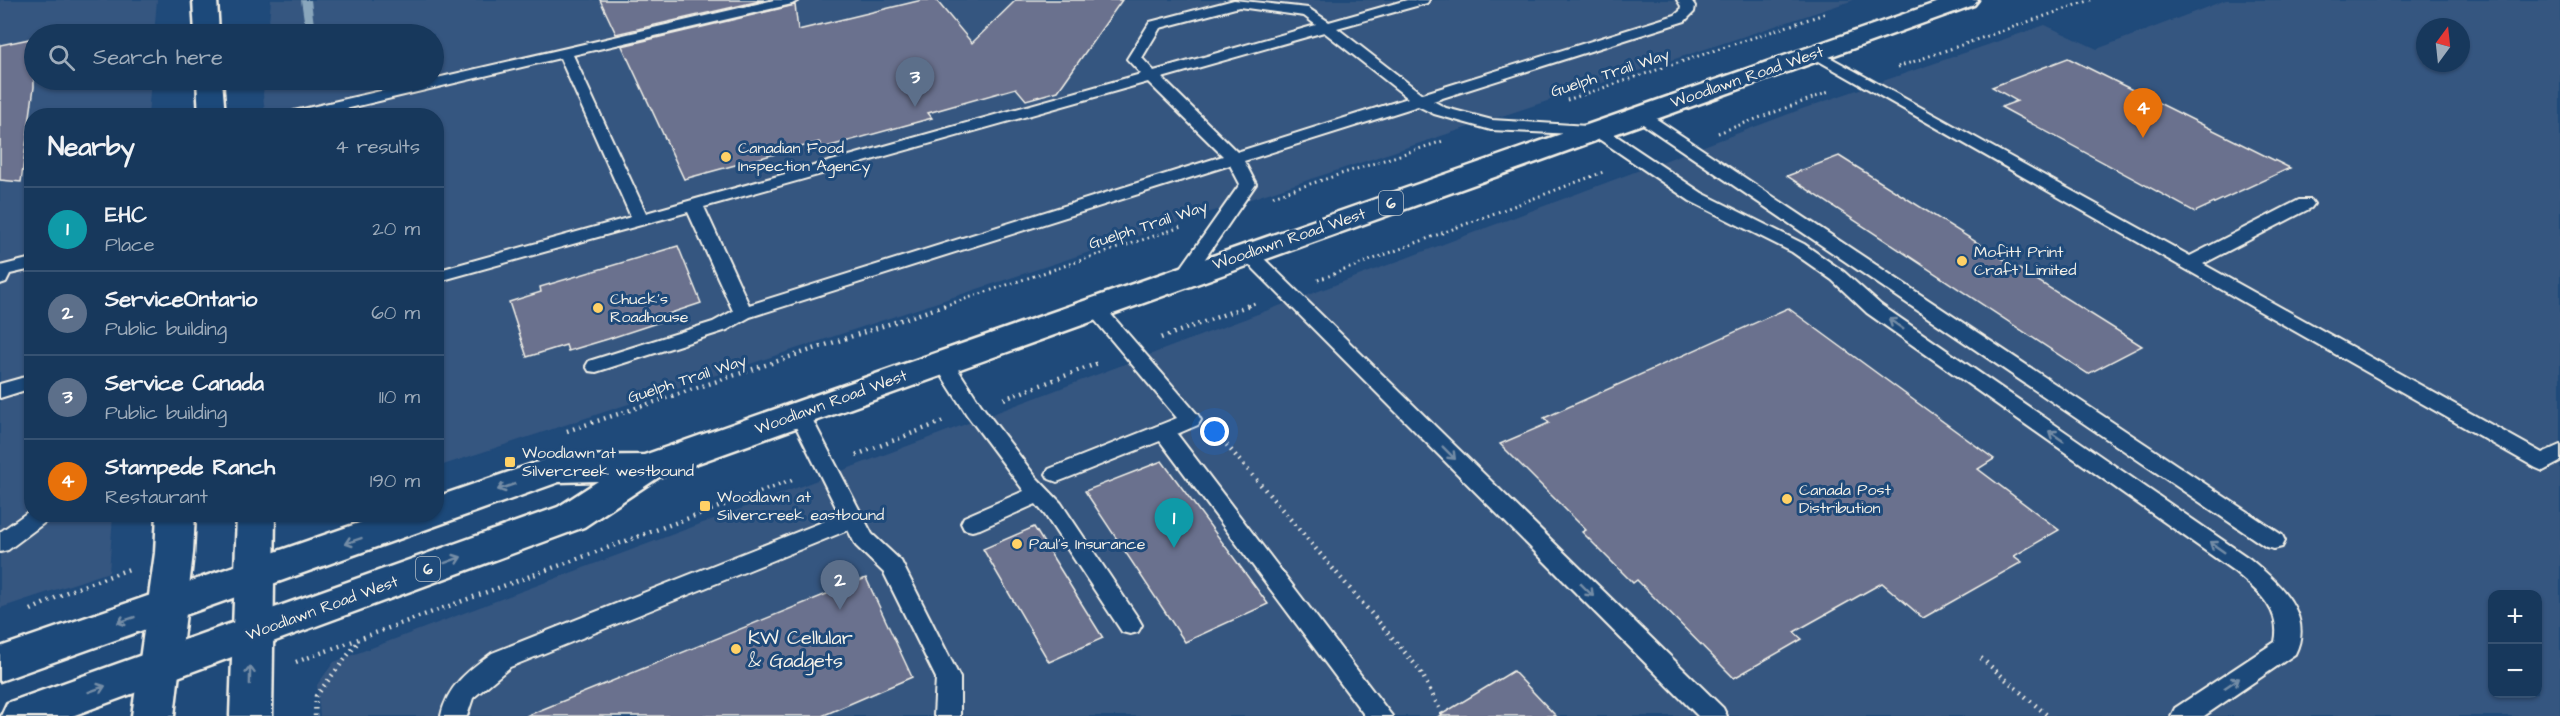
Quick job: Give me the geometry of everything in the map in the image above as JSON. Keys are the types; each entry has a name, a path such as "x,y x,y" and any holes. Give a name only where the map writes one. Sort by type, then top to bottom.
{"main road":[{"path":"205,0 206,24"},
{"name":"Woodlawn Road West","path":"22,716 571,517 646,468 1966,0"},
{"path":"211,90 212,108"},
{"name":"Woodlawn Road West","path":"444,509 557,469 646,468"},
{"path":"153,716 175,522"},
{"path":"251,716 256,522"},
{"path":"0,663 405,522"}],"lane":[{"path":"444,81 792,0"},
{"path":"444,275 1422,0"},
{"path":"596,366 720,326 743,313 1680,18 1687,12 1688,6 1684,0"},
{"path":"1185,275 1248,184 1235,159 1134,59 1155,25 1239,3 1308,12 1421,100 1440,111 1491,125 1597,130 1696,197 1798,248 1838,276 1874,309 2242,565 2270,590 2283,609 2289,628 2286,647 2184,716"},
{"path":"565,53 641,220"},
{"path":"1815,53 2543,464 2560,452"},
{"path":"327,108 403,90"},
{"path":"364,99 366,108"},
{"path":"1640,115 2274,541"},
{"path":"2190,263 2305,204"},
{"path":"694,205 743,313"},
{"path":"1248,253 1714,716"},
{"path":"0,278 1,271 24,265"},
{"path":"1057,474 1191,420 1095,308"},
{"path":"943,362 974,410 1038,494 1053,509 1130,625"},
{"path":"0,391 24,384"},
{"path":"799,413 864,540 893,567 948,678 946,716"},
{"path":"1164,431 1379,716"},
{"path":"972,523 1038,494"},
{"path":"454,716 455,707 473,679 501,660 854,519"},
{"path":"0,544 29,522"}],"path":[{"path":"2074,0 2082,3"},
{"name":"Guelph Trail Way","path":"1558,103 1835,11"},
{"name":"Guelph Trail Way","path":"561,433 1491,125"},
{"path":"1191,420 1220,435 1420,670 1443,716"},
{"path":"29,611 89,582"},
{"path":"315,716 316,696 358,641"},
{"path":"1981,658 2048,716"}],"shaded area":[{"path":"0,0 157,0 155,24 24,24 24,90 150,90 149,108 24,108 24,522 113,522 109,572 0,608"},
{"path":"271,0 1854,0 444,465 444,108 264,108 263,94 264,90 444,90 444,24 269,24"},
{"path":"2226,0 2560,0 2560,716 320,716 317,685 334,662 1802,109 2045,25 2097,49"}],"building":[{"path":"600,0 764,0 616,34"},
{"path":"922,0 936,0 972,43 1016,0 1122,0 1058,91 1026,100 1016,88 928,113 932,118 823,148 819,142 684,179 622,46 795,5 798,30"},
{"path":"24,40 24,90 34,90 31,108 24,108 24,160 21,182 0,180 0,45"},
{"path":"2068,58 2290,168 2195,212 2001,107 2017,101 1992,87"},
{"name":"Mofitt Print Craft Limited","path":"1839,156 2142,346 2088,374 1787,176"},
{"name":"Chuck's Roadhouse","path":"678,246 701,303 668,314 669,319 608,339 568,351 566,345 527,357 509,302 541,292 540,287"},
{"name":"Canada Post Distribution","path":"1788,308 1994,459 1978,469 2059,530 2014,556 2022,562 1923,618 1882,583 1794,632 1802,639 1734,678 1637,580 1633,583 1582,532 1586,530 1500,444 1549,423 1544,418"},
{"path":"1162,461 1268,604 1185,642 1085,491"},
{"path":"1034,527 1103,638 1049,662 983,549"},
{"path":"866,578 912,677 822,716 526,716"},
{"path":"1513,671 1556,716 1439,716"}],"waterway":[{"path":"306,0 310,24"}],"place":[{"name":"Service Canada","path":"915,107"},
{"name":"Stampede Ranch","path":"2143,138"},
{"name":"Canadian Food Inspection Agency","path":"726,157"},
{"name":"Mofitt Print Craft Limited","path":"1962,261"},
{"name":"Chuck's Roadhouse","path":"598,308"},
{"name":"Woodlawn at Silvercreek westbound","path":"510,462"},
{"name":"Canada Post Distribution","path":"1787,499"},
{"name":"Woodlawn at Silvercreek eastbound","path":"705,506"},
{"name":"Paul's Insurance","path":"1017,544"},
{"name":"EHC","path":"1174,548"},
{"name":"ServiceOntario","path":"840,610"},
{"name":"KW Cellular & Gadgets","path":"736,649"}]}
